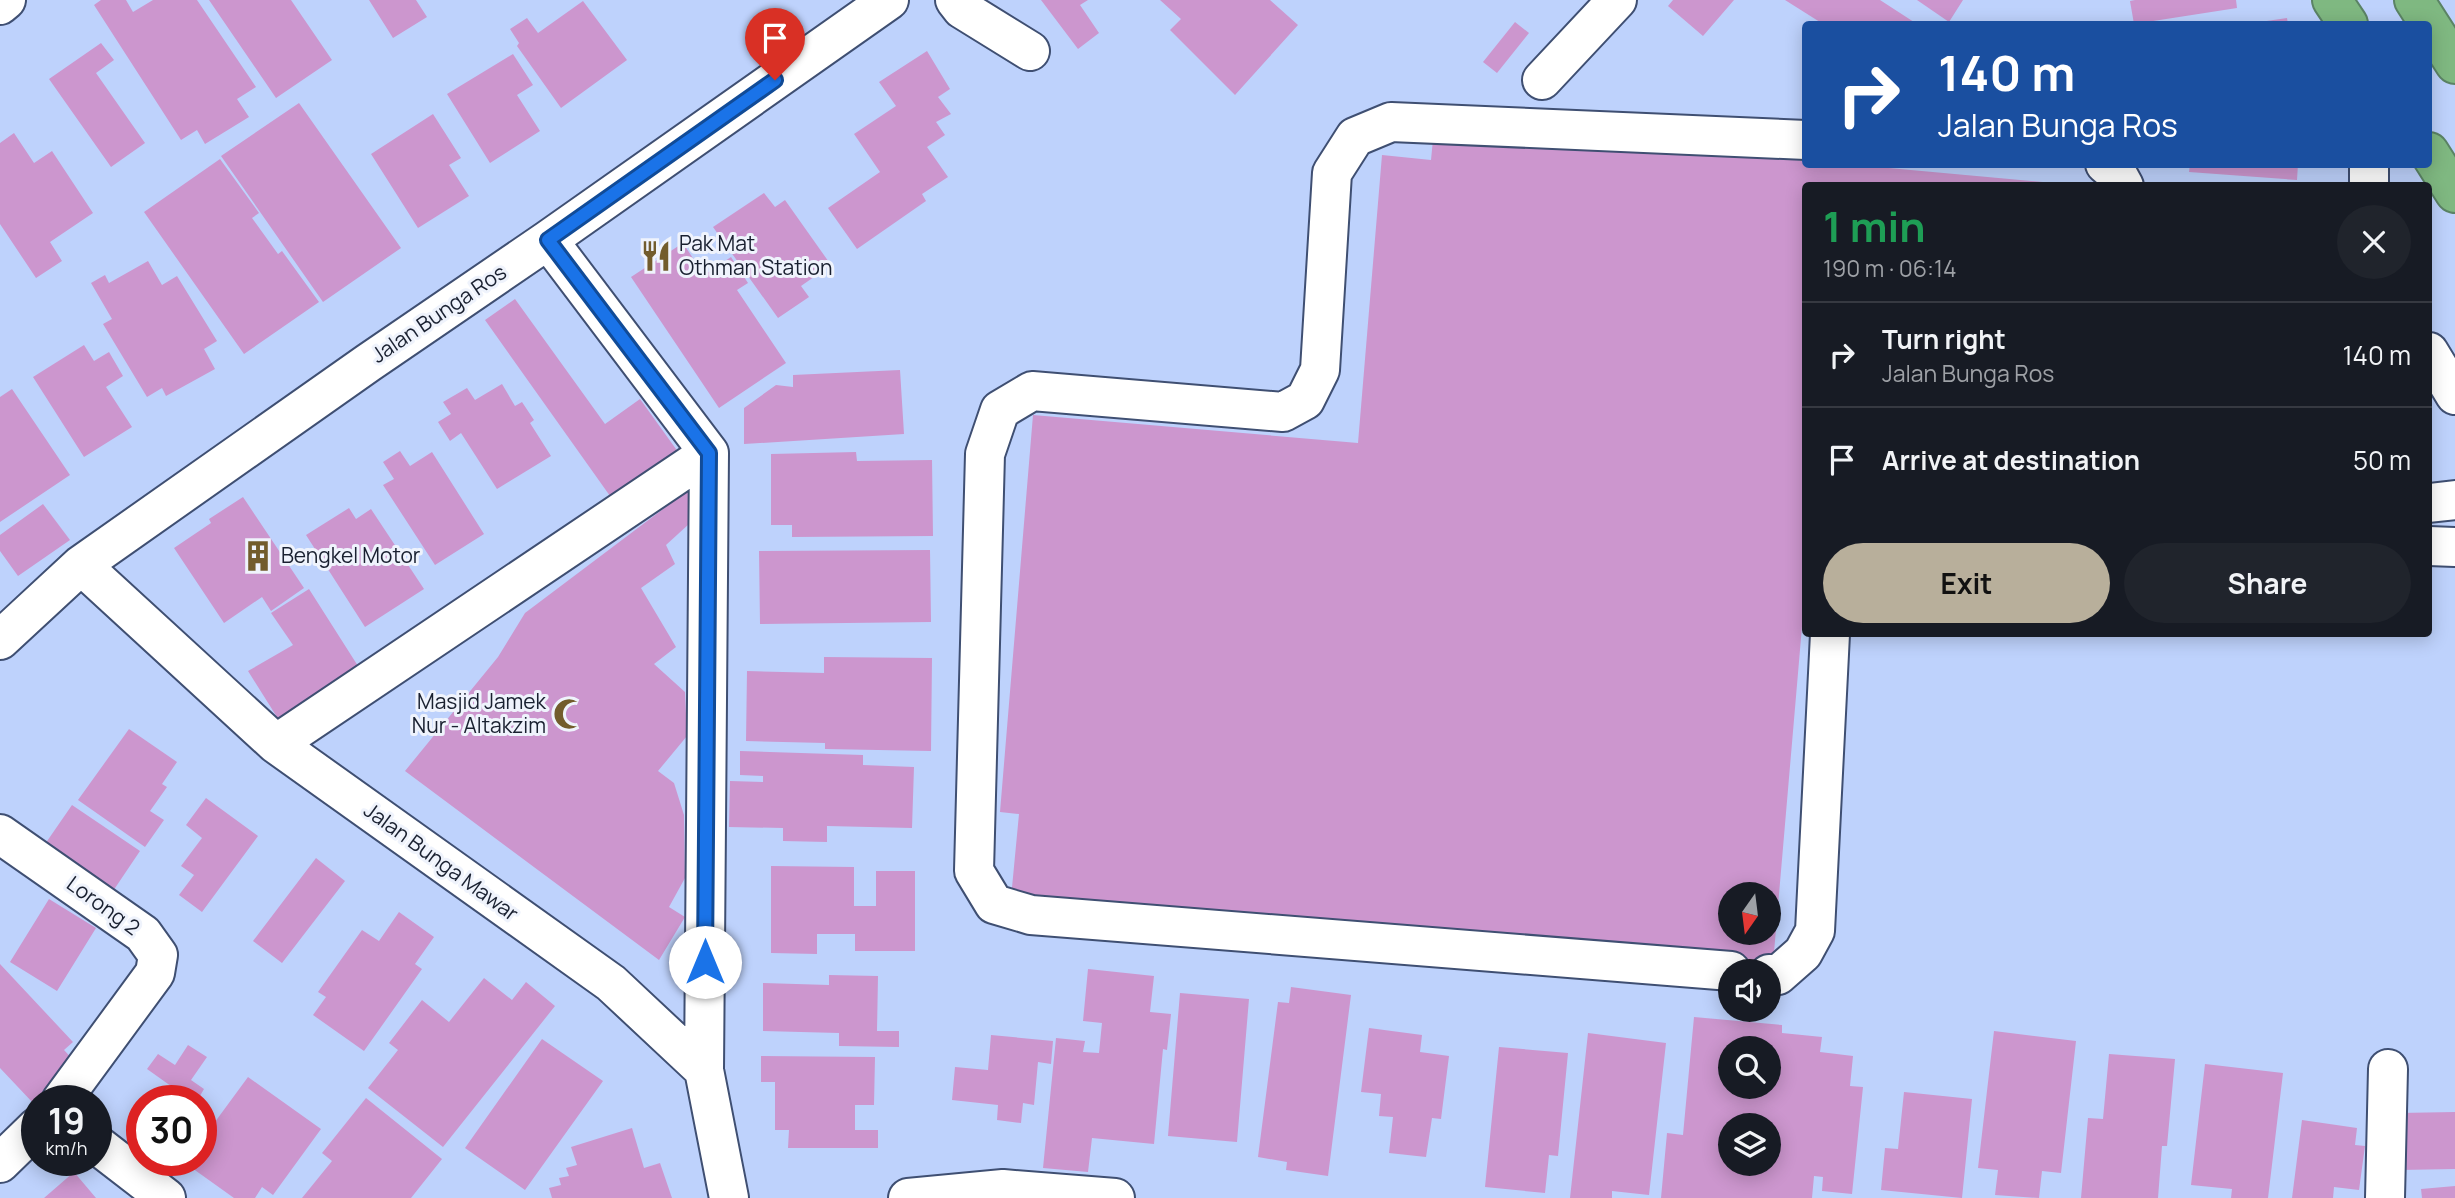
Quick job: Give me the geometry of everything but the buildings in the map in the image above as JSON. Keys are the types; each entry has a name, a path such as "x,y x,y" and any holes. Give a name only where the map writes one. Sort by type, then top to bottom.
{"highway":[{"path":"2332,0 2346,21"},
{"path":"2414,0 2427,21"},
{"path":"2432,28 2455,64"},
{"path":"2432,157 2455,193"}],"street":[{"path":"0,5 6,0"},
{"name":"Jalan Bunga Ros","path":"0,640 81,565 888,0"},
{"path":"955,0 962,9 1030,51"},
{"path":"1542,80 1617,0"},
{"path":"1718,970 1031,915 994,904 974,871 985,454 1000,410 1032,391 1283,412 1305,400 1320,370 1332,173 1355,137 1391,122 1802,140"},
{"path":"2110,168 2122,182"},
{"path":"548,240 709,453 704,1070 729,1198"},
{"path":"2432,357 2455,395"},
{"path":"276,744 709,453"},
{"path":"2432,503 2455,500"},
{"path":"2432,546 2455,547"},
{"name":"Jalan Bunga Mawar","path":"81,565 276,744 611,984 704,1070"},
{"path":"1781,972 1803,953 1815,931 1830,637"},
{"name":"Lorong 2","path":"0,834 144,933 158,955 155,973 73,1085"},
{"path":"2385,1198 2388,1069"},
{"path":"0,1163 21,1143"},
{"path":"112,1156 166,1198"},
{"path":"908,1198 1003,1189 1115,1198"}],"place":[{"name":"Pak Mat Othman Station","path":"656,256"},
{"name":"Bengkel Motor","path":"258,556"},
{"name":"Masjid Jamek Nur - Altakzim","path":"569,714"}],"route":[{"path":"705,962 709,453 548,240 775,80"}]}
